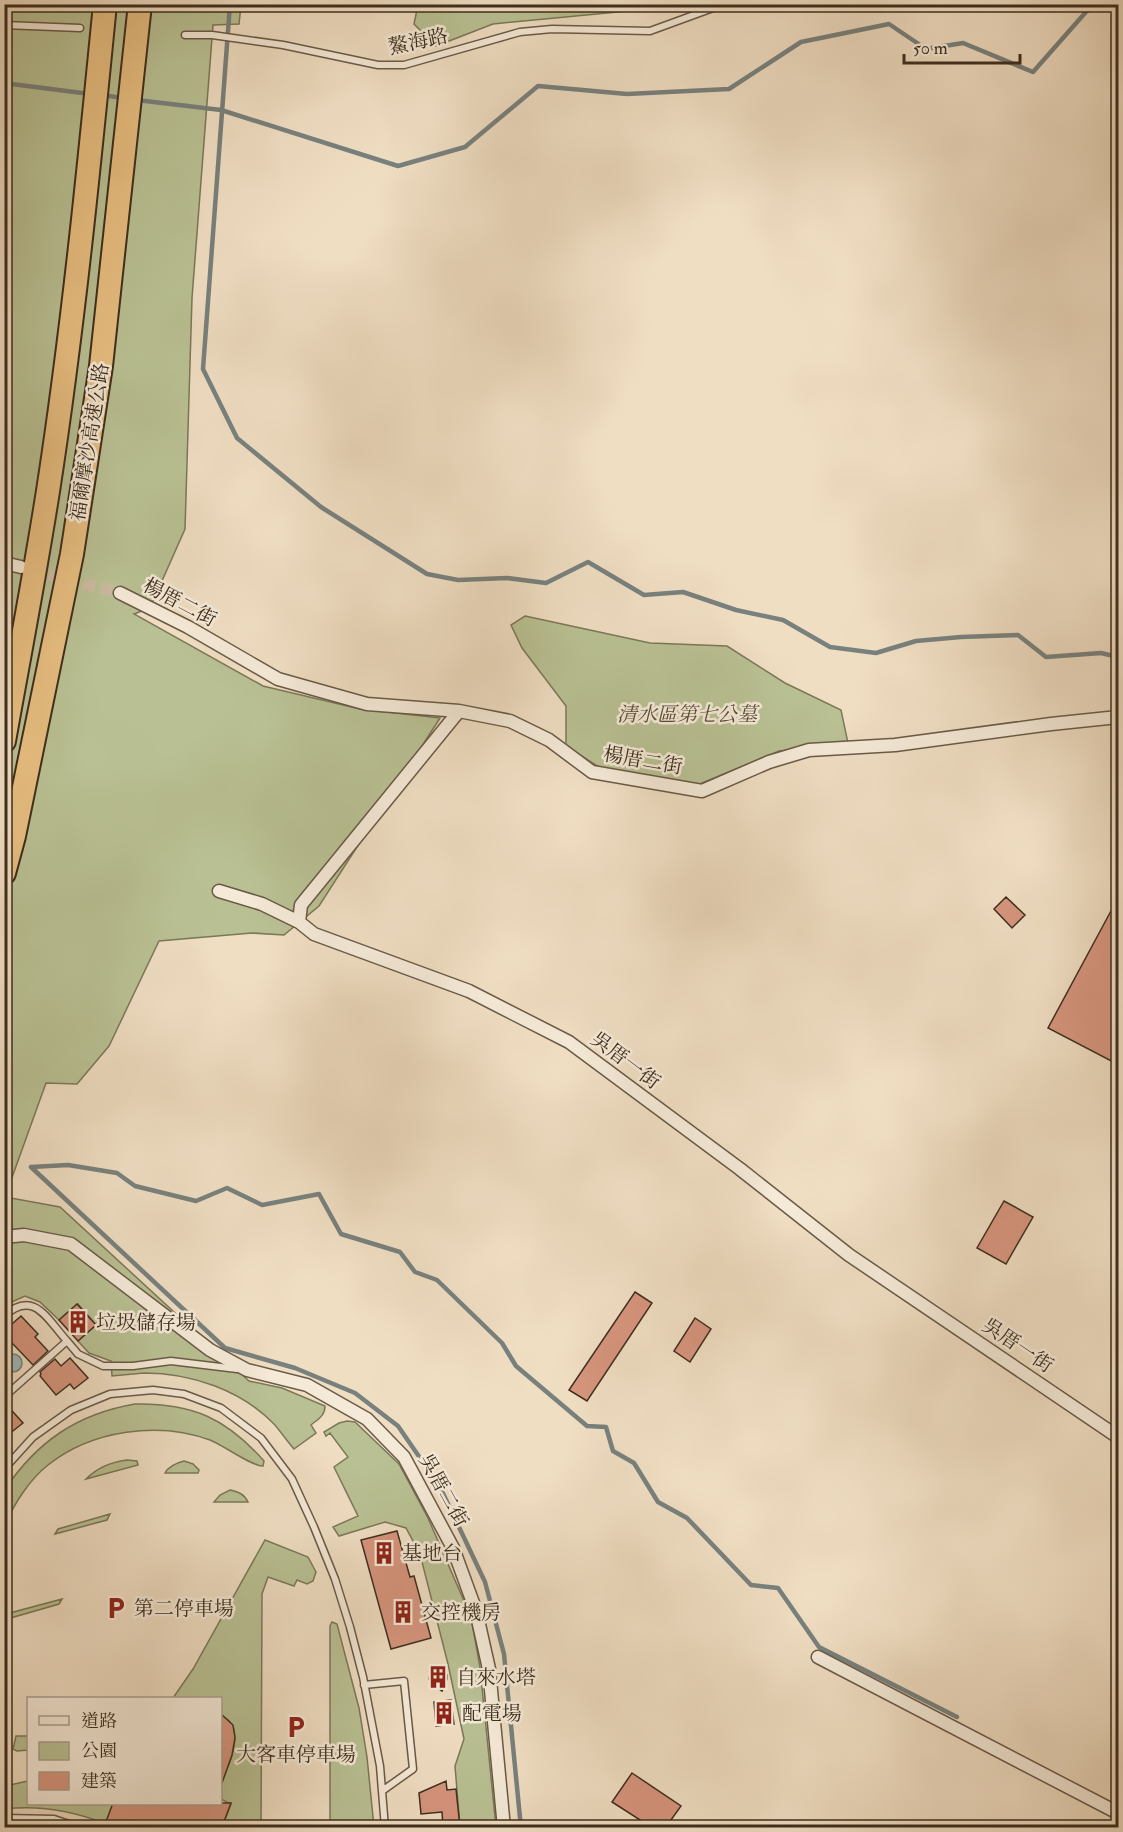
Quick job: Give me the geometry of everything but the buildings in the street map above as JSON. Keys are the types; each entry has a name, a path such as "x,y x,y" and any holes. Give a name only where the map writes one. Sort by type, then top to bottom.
{"highway":[{"name":"福爾摩沙高速公路","path":"4,741 48,491 82,236 105,4"},
{"name":"福爾摩沙高速公路","path":"4,873 14,836 72,555 101,366 140,4"},
{"path":"4,690 48,491"}],"street":[{"path":"4,563 21,567"},
{"name":"楊厝二街","path":"120,593 188,627 278,679 367,704 459,711 510,722 549,740 592,772 702,791 769,762 809,750 895,746 1119,717"},
{"path":"298,922 301,905 459,711"},
{"name":"吳厝一街","path":"219,891 262,904 298,922 314,934 469,991 569,1042 741,1169 849,1255 1119,1437"},
{"name":"吳厝二街","path":"4,1237 24,1235 71,1244 210,1350 247,1370 307,1385 367,1419 404,1457 453,1548 476,1611 489,1669 504,1827"},
{"path":"818,1657 1119,1814"}],"lane":[{"name":"鰲海路","path":"185,35 212,35 283,45 378,65 404,65 520,32 552,29 650,31 724,4"},
{"path":"4,25 80,28"},
{"path":"4,1316 13,1308 25,1304 37,1307 78,1354 103,1365 171,1361 247,1370"},
{"path":"4,1397 66,1341"},
{"path":"4,1469 33,1437 71,1410 110,1394 153,1390 184,1394 221,1408 261,1438 292,1479 314,1527 350,1627 380,1766 385,1827"},
{"path":"364,1685 404,1681 413,1769 382,1791"},
{"path":"4,1818 54,1819 81,1827"}],"green space":[{"path":"418,4 691,5 493,24 436,46 414,24"},
{"path":"4,5 241,5 239,24 213,25 192,298 185,529 150,608 134,614 263,686 360,709 440,718 319,906 284,935 252,933 159,941 109,1046 77,1084 46,1083 5,1197 60,1207 249,1381 282,1388 325,1406 322,1415 311,1425 316,1433 294,1449 261,1412 231,1393 214,1386 180,1376 162,1374 112,1376 111,1361 89,1353 78,1341 96,1325 78,1304 59,1320 40,1302 25,1296 5,1305"},
{"name":"清水區第七公墓","path":"525,616 650,643 727,646 785,683 841,710 848,743 779,751 695,786 599,767 566,746 566,706 522,648 511,625"},
{"path":"135,1404 174,1406 207,1416 222,1424 250,1446 264,1461 263,1466 252,1463 210,1440 190,1434 148,1430 126,1432 85,1444 48,1465 35,1477 5,1523 5,1489 31,1457 45,1444 61,1432 95,1415"},
{"path":"347,1421 355,1422 399,1464 428,1518 471,1617 480,1667 496,1827 460,1827 455,1766 464,1739 420,1554 406,1528 385,1522 339,1536 333,1527 358,1516 334,1467 348,1457 330,1433 326,1436 324,1432"},
{"path":"127,1460 137,1461 138,1465 86,1479 105,1466"},
{"path":"184,1461 193,1464 199,1470 198,1473 165,1473 173,1465"},
{"path":"230,1490 241,1494 248,1502 214,1502 220,1495"},
{"path":"110,1514 107,1520 55,1534 58,1529"},
{"path":"265,1540 308,1557 316,1572 313,1581 307,1584 297,1580 294,1586 268,1577 262,1594 261,1827 222,1827 231,1804 222,1800 222,1780 234,1748 234,1732 228,1720 222,1717 222,1697 174,1697 193,1669"},
{"path":"62,1599 59,1604 7,1619 10,1613"},
{"path":"332,1622 337,1624 359,1708 367,1757 374,1827 330,1827 330,1626"},
{"path":"16,1736 27,1736 27,1750 13,1749"},
{"path":"27,1781 27,1805 113,1805 106,1824 56,1810 5,1809 5,1786"}],"water":[{"path":"13,1354 19,1357 22,1363 19,1369 13,1372 7,1369 4,1363 7,1357"}],"waterway":[{"path":"230,4 203,369 237,438 321,507 427,574 458,580 507,578 546,583 588,562 644,595 683,592 736,610 783,620 830,647 876,653 916,641 1018,635 1046,657 1101,653 1118,657"},
{"path":"137,100 221,110 398,166 465,147 538,86 627,94 729,89 801,42 889,24 926,49 963,43 1033,72 1093,4"},
{"path":"1105,4 1118,14"},
{"path":"4,83 90,94"},
{"path":"102,95 123,98"},
{"path":"31,1167 68,1165 117,1173 135,1186 196,1201 227,1188 262,1205 319,1194 341,1234 400,1252 415,1272 437,1280 502,1343 516,1366 587,1426 606,1427 613,1451 634,1463 658,1502 687,1518 751,1585 778,1588 819,1647 957,1717"},
{"path":"31,1167 225,1348 295,1368 355,1393 398,1426 440,1487 485,1582 504,1654 521,1828"}],"tunnel":[{"path":"31,570 120,593"}],"place":[{"name":"垃圾儲存場","path":"78,1322"},
{"name":"基地台","path":"384,1553"},
{"name":"第二停車場","path":"116,1608"},
{"name":"交控機房","path":"403,1612"},
{"name":"自來水塔","path":"438,1677"},
{"name":"配電場","path":"444,1713"},
{"name":"大客車停車場","path":"296,1727"}]}
